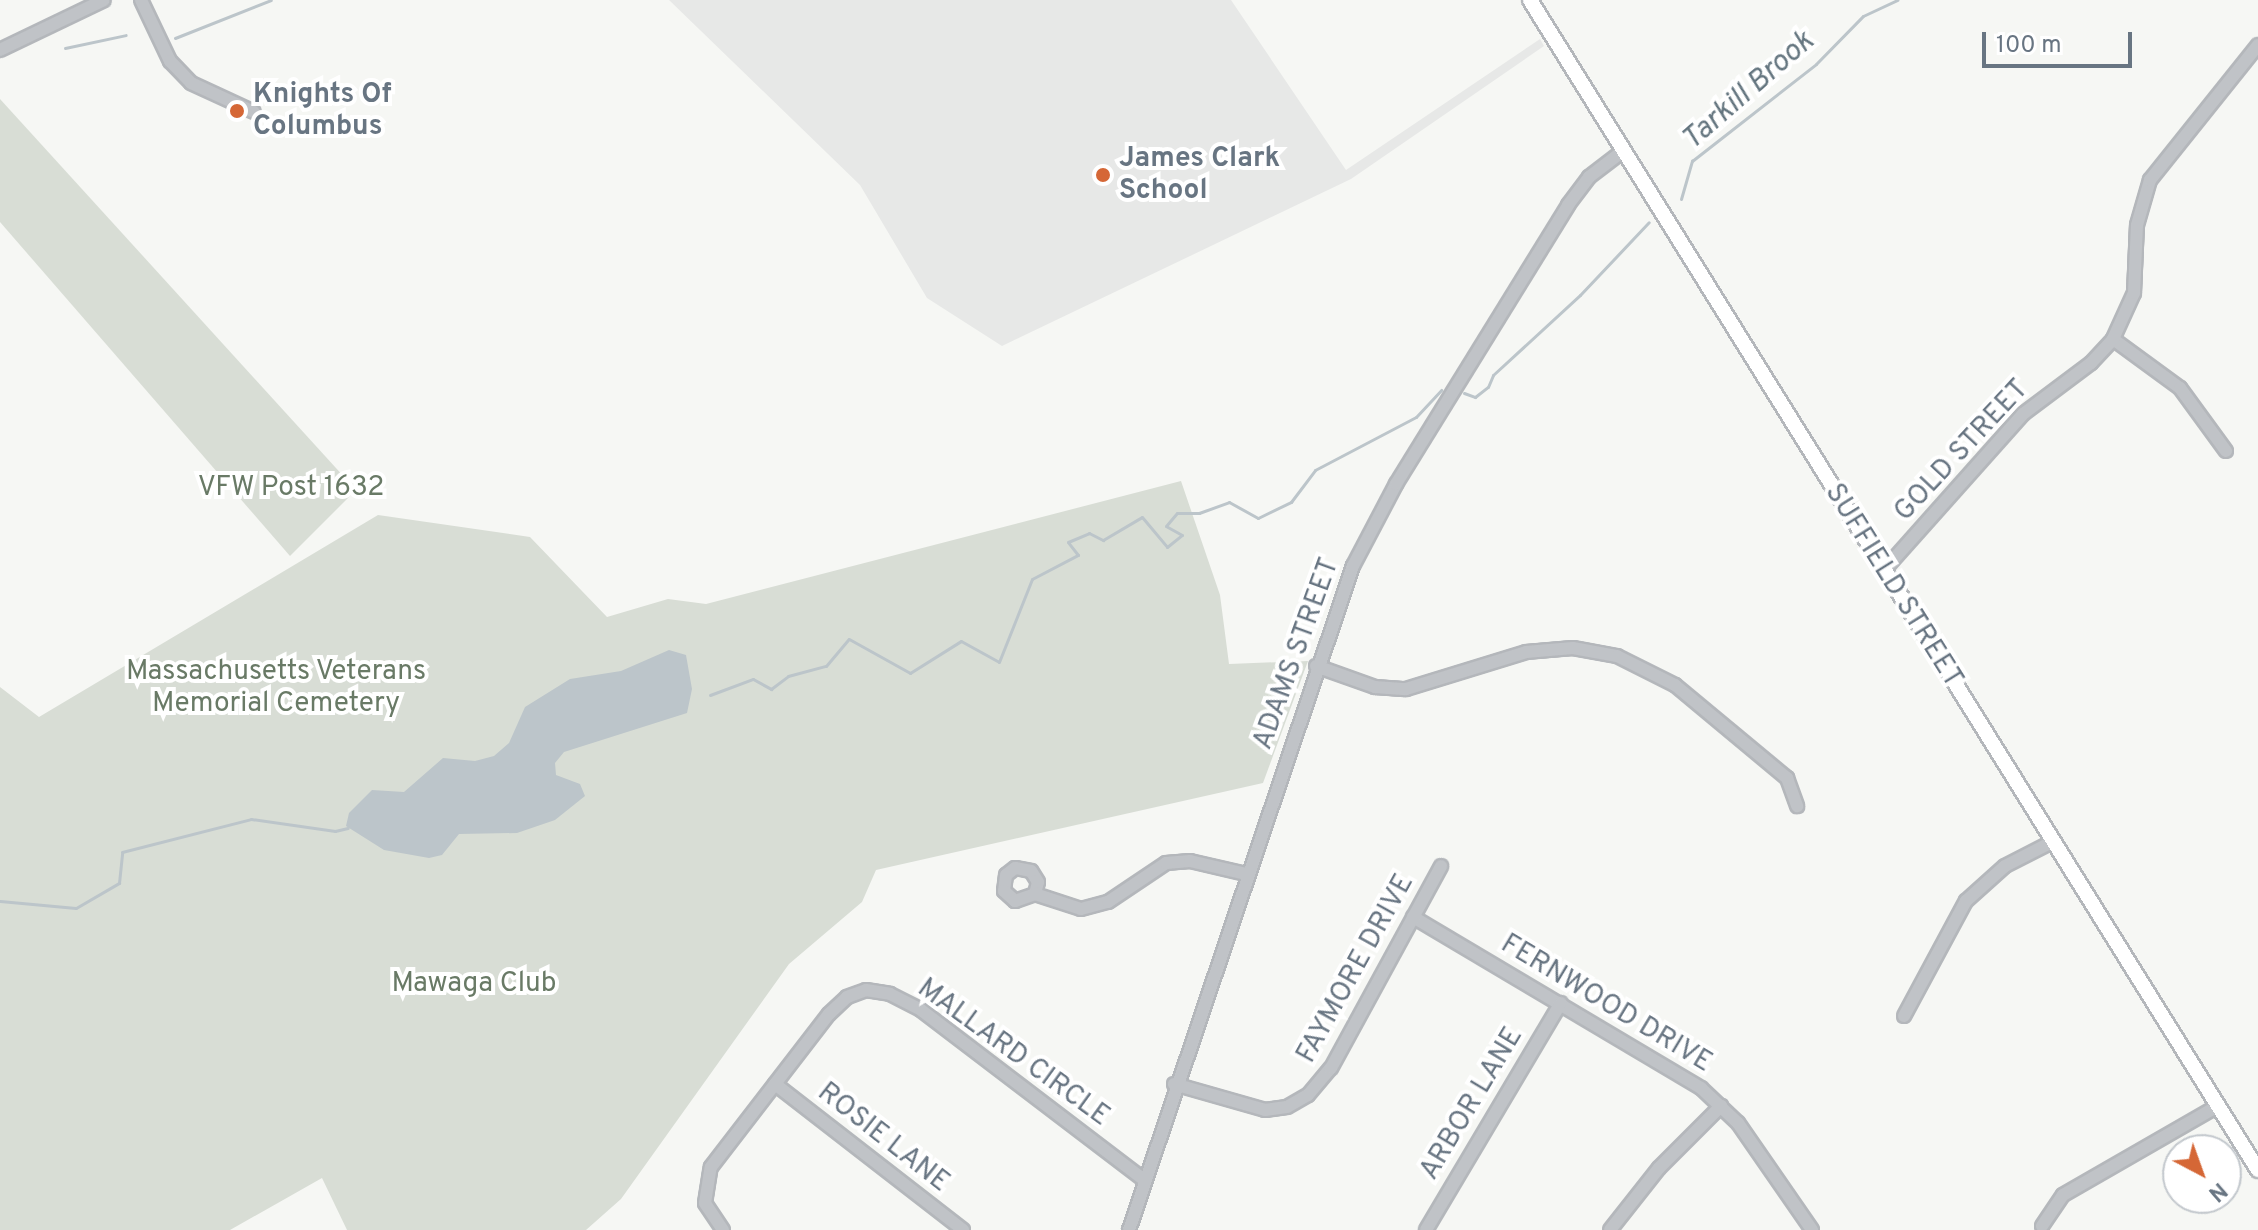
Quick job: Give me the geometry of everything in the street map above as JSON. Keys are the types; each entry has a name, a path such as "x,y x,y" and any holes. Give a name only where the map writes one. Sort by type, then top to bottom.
{"main road":[{"name":"SUFFIELD STREET","path":"1530,0 2258,1170"}],"street":[{"path":"0,50 104,0"},
{"path":"141,0 170,61 191,83 254,112"},
{"name":"GOLD STREET","path":"1884,570 2023,414 2091,363 2113,339 2128,316 2134,293 2137,225 2150,180 2258,45"},
{"name":"ADAMS STREET","path":"1129,1230 1174,1084 1353,566 1390,494 1568,205 1589,177 1623,151"},
{"path":"2113,339 2180,388 2226,451"},
{"path":"1316,666 1375,687 1406,689 1526,652 1573,648 1617,656 1675,685 1776,769 1790,783 1797,806"},
{"path":"1904,1016 1966,901 2005,866 2052,842"},
{"path":"1035,894 1064,907 1087,909 1111,900 1166,863 1197,862 1246,874"},
{"name":"FAYMORE DRIVE","path":"1174,1084 1256,1109 1280,1109 1301,1101 1331,1068 1441,866"},
{"name":"FERNWOOD DRIVE","path":"1413,917 1677,1071 1721,1106 1812,1230"},
{"name":"MALLARD CIRCLE","path":"723,1230 707,1208 708,1174 836,1006 853,993 878,990 921,1010 1143,1179"},
{"name":"ARBOR LANE","path":"1426,1230 1561,1003"},
{"name":"ROSIE LANE","path":"775,1084 963,1230"},
{"path":"1610,1230 1659,1168 1721,1106"},
{"path":"2042,1226 2063,1195 2216,1107"}],"shaded area":[{"name":"James Clark School","path":"669,0 1231,0 1346,170 1540,39 1544,46 1351,179 1002,346 927,298 860,185"},
{"path":"669,650 686,655 692,689 687,713 564,752 555,763 556,775 580,784 585,796 555,820 517,833 459,834 442,855 429,858 384,850 346,826 349,813 372,790 404,792 443,758 475,761 494,756 509,743 525,707 570,679 621,671"}],"green space":[{"name":"VFW Post 1632","path":"0,99 356,490 290,556 0,222"},
{"name":"Mawaga Club","path":"1181,481 1220,595 1229,664 1308,661 1263,783 876,870 862,902 789,964 621,1199 586,1230 347,1230 322,1178 230,1230 0,1230 0,687 39,717 378,515 530,537 607,617 668,599 706,604"}],"waterway":[{"path":"175,38 271,0"},
{"name":"Tarkill Brook","path":"1681,199 1692,161 1816,64 1863,16 1897,0"},
{"path":"65,48 126,35"},
{"name":"Tarkill Brook","path":"1464,393 1475,397 1488,387 1493,375 1580,295 1649,222"},
{"name":"Tarkill Brook","path":"710,695 753,679 771,689 788,676 826,666 849,639 910,673 961,641 999,662 1032,579 1078,555 1068,542 1089,533 1103,540 1142,517 1167,547 1182,535 1166,526 1177,513 1199,513 1229,502 1258,518 1291,502 1315,470 1416,417 1441,390"},
{"name":"Tarkill Brook","path":"0,901 76,908 119,883 122,852 251,819 335,831 348,828"}],"place":[{"name":"Knights Of Columbus","path":"237,111"},
{"name":"James Clark School","path":"1103,175"}],"park label":[{"name":"Massachusetts Veterans Memorial Cemetery","path":"276,688"}]}
